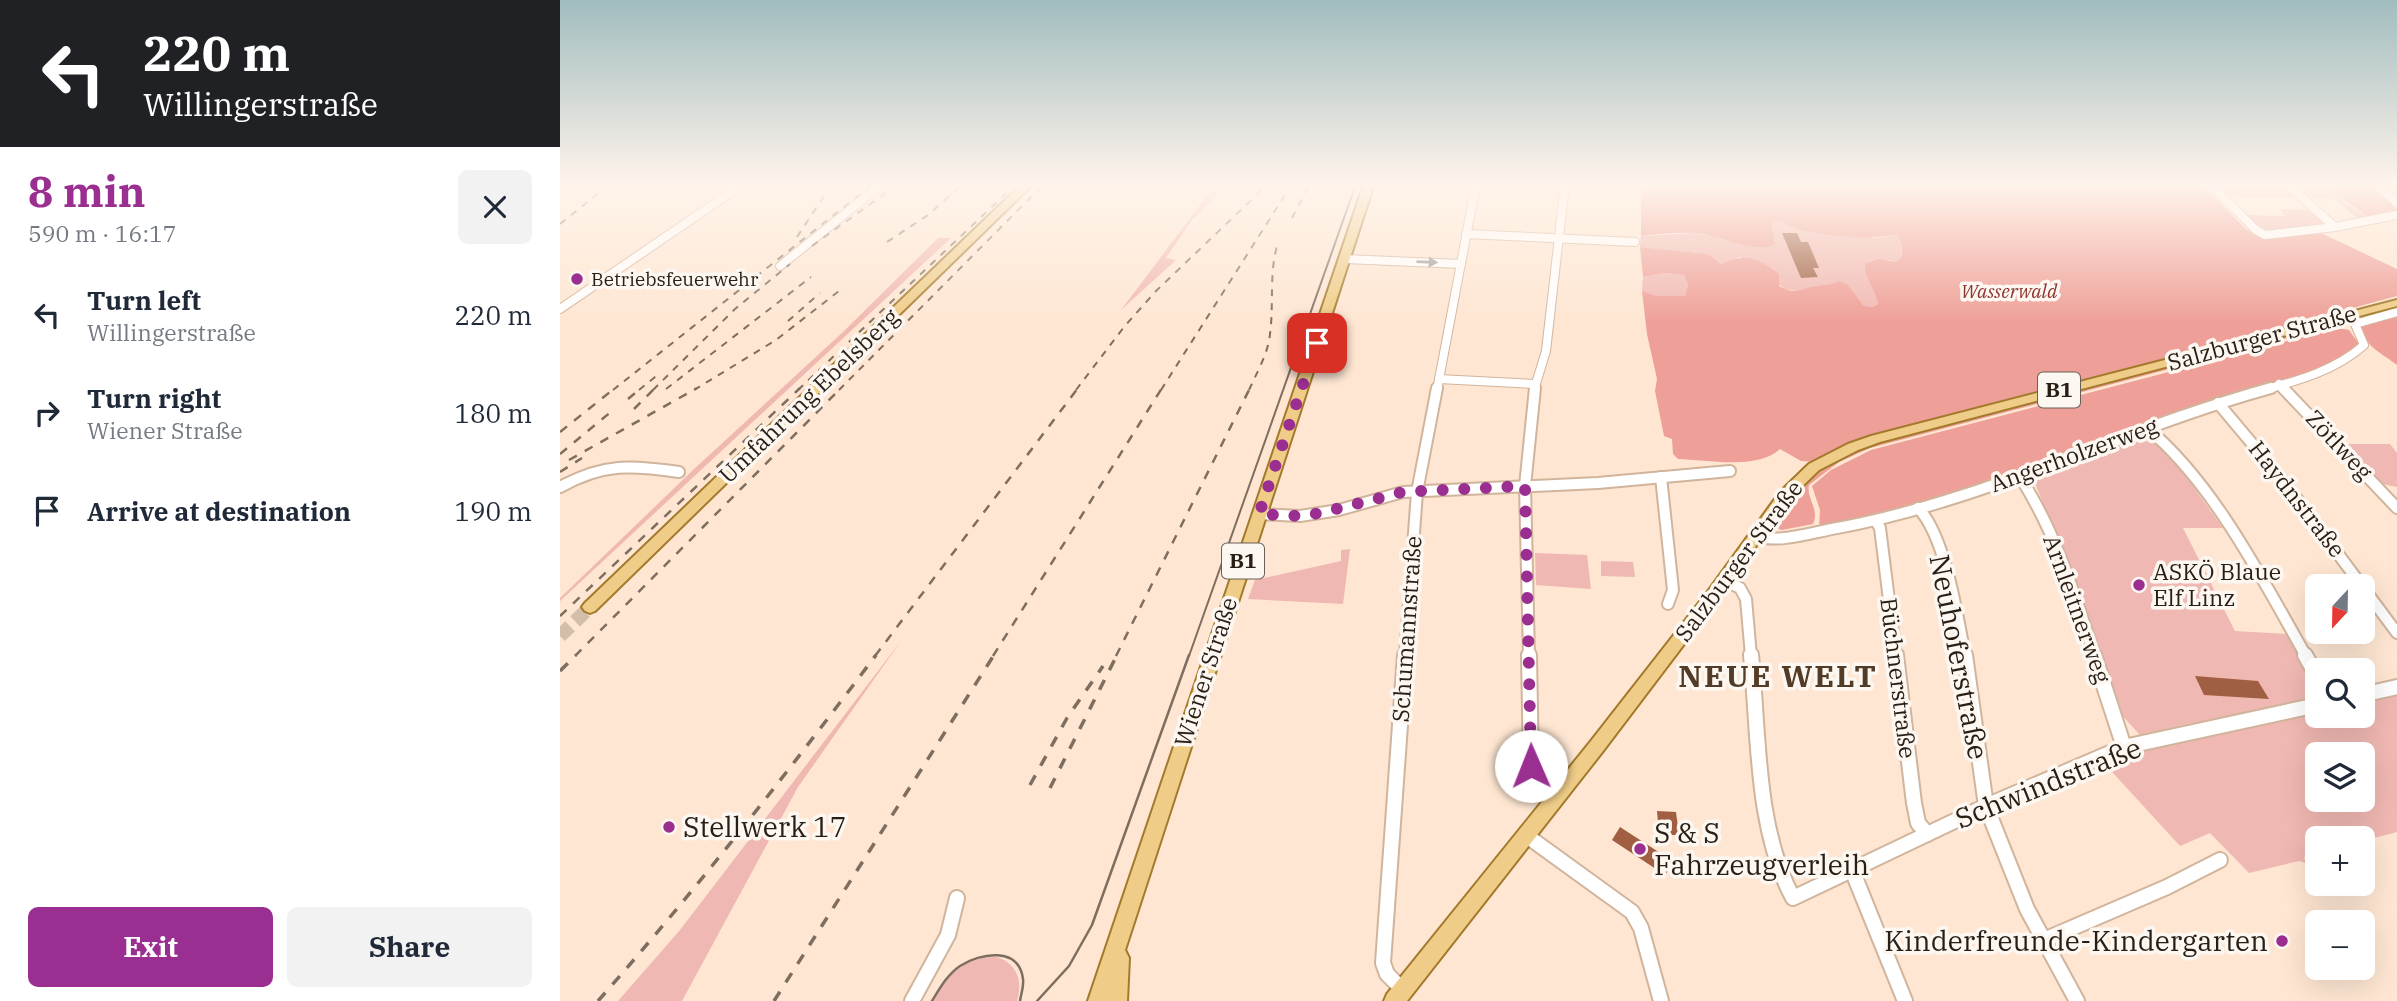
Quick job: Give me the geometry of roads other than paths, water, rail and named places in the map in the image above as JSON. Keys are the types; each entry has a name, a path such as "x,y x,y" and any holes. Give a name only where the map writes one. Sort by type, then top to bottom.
{"main road":[{"name":"Umfahrung Ebelsberg","path":"590,607 980,231"},
{"name":"Wiener Straße","path":"1098,1001 1354,231"},
{"name":"Salzburger Straße","path":"1399,996 1527,836 1724,580 1785,495 1804,475 1853,447 2397,303"},
{"name":"B1","path":"1117,1001 1120,939"}],"street":[{"path":"560,310 675,231"},
{"path":"780,266 824,231"},
{"name":"Schumannstraße","path":"1399,996 1383,963 1417,492 1467,231"},
{"path":"1556,798 1543,789 1531,766 1525,486 1535,384 1546,351 1560,231"},
{"path":"2257,231 2276,236 2311,231"},
{"path":"1466,234 1634,242"},
{"path":"1345,259 1461,264"},
{"name":"Angerholzerweg","path":"1755,536 1769,540 1876,521 2020,477 2218,403 2322,372 2360,350 2363,342 2354,326 2397,312"},
{"path":"1439,379 1535,384"},
{"name":"Zötlweg","path":"2278,384 2397,508"},
{"name":"Haydnstraße","path":"2218,403 2286,484 2397,633"},
{"path":"2147,428 2172,452 2218,512 2270,593 2307,658"},
{"path":"560,487 587,472 609,466 679,472"},
{"path":"1259,514 1300,516 1339,510 1403,492 1730,471"},
{"path":"1661,477 1674,590 1668,604"},
{"name":"Arnleitnerweg","path":"2020,477 2038,505 2079,608 2124,747"},
{"name":"Neuhoferstraße","path":"1919,508 1938,544 1954,600 1970,684 1986,806 2012,875 2077,1001"},
{"name":"Büchnerstraße","path":"1876,521 1880,528 1914,803 1918,823 1927,834"},
{"name":"Schwindstraße","path":"1724,580 1740,588 1746,599 1766,811 1775,860 1783,883 1793,898 1986,806 2124,747 2305,708"},
{"path":"2375,692 2397,687"},
{"path":"1527,836 1632,912 1641,928 1661,1001"},
{"path":"2044,940 2167,887 2220,860"},
{"path":"1852,870 1905,1001"},
{"path":"912,1001 948,935 957,898"}],"tunnel":[{"path":"560,636 590,607"}],"tram line":[{"path":"1189,656 1339,231"},
{"path":"1037,1001 1069,966 1092,925 1189,655"},
{"path":"932,1001 960,966 978,958 998,955 1014,961 1020,968 1023,982 1020,1001"}],"railway":[{"path":"797,237 801,231"},
{"path":"613,390 814,231"},
{"path":"812,246 833,231"},
{"path":"887,242 904,231"},
{"path":"798,390 967,231"},
{"path":"839,390 998,231"},
{"path":"1076,390 1124,327 1156,291 1219,231"},
{"path":"1161,390 1262,231"},
{"path":"1249,390 1269,341 1273,268 1277,246"},
{"path":"653,390 735,309 790,264"},
{"path":"666,389 811,277"},
{"path":"694,390 776,340 839,291"},
{"path":"788,321 820,293"},
{"path":"639,390 660,373"},
{"path":"560,432 615,388"},
{"path":"628,399 641,388"},
{"path":"569,460 697,388"},
{"path":"560,616 800,388"},
{"path":"575,656 841,388"},
{"path":"875,656 1078,388"},
{"path":"993,656 1162,388"},
{"path":"634,409 653,390"},
{"path":"1116,656 1249,390"},
{"path":"560,454 612,411"},
{"path":"560,472 582,458"},
{"path":"598,1001 740,831 876,655"},
{"path":"774,1001 994,655"},
{"path":"1050,788 1117,655"},
{"path":"560,671 575,656"},
{"path":"1030,785 1067,718 1103,666"}],"place":[{"name":"Betriebsfeuerwehr","path":"577,279"},
{"name":"ASKÖ Blaue Elf Linz","path":"2139,585"},
{"name":"Stellwerk 17","path":"669,827"},
{"name":"S & S Fahrzeugverleih","path":"1640,849"},
{"name":"Kinderfreunde-Kindergarten","path":"2282,941"}],"district":[{"name":"NEUE WELT","path":"1778,677"}],"park label":[{"name":"Wasserwald","path":"2009,291"}]}
